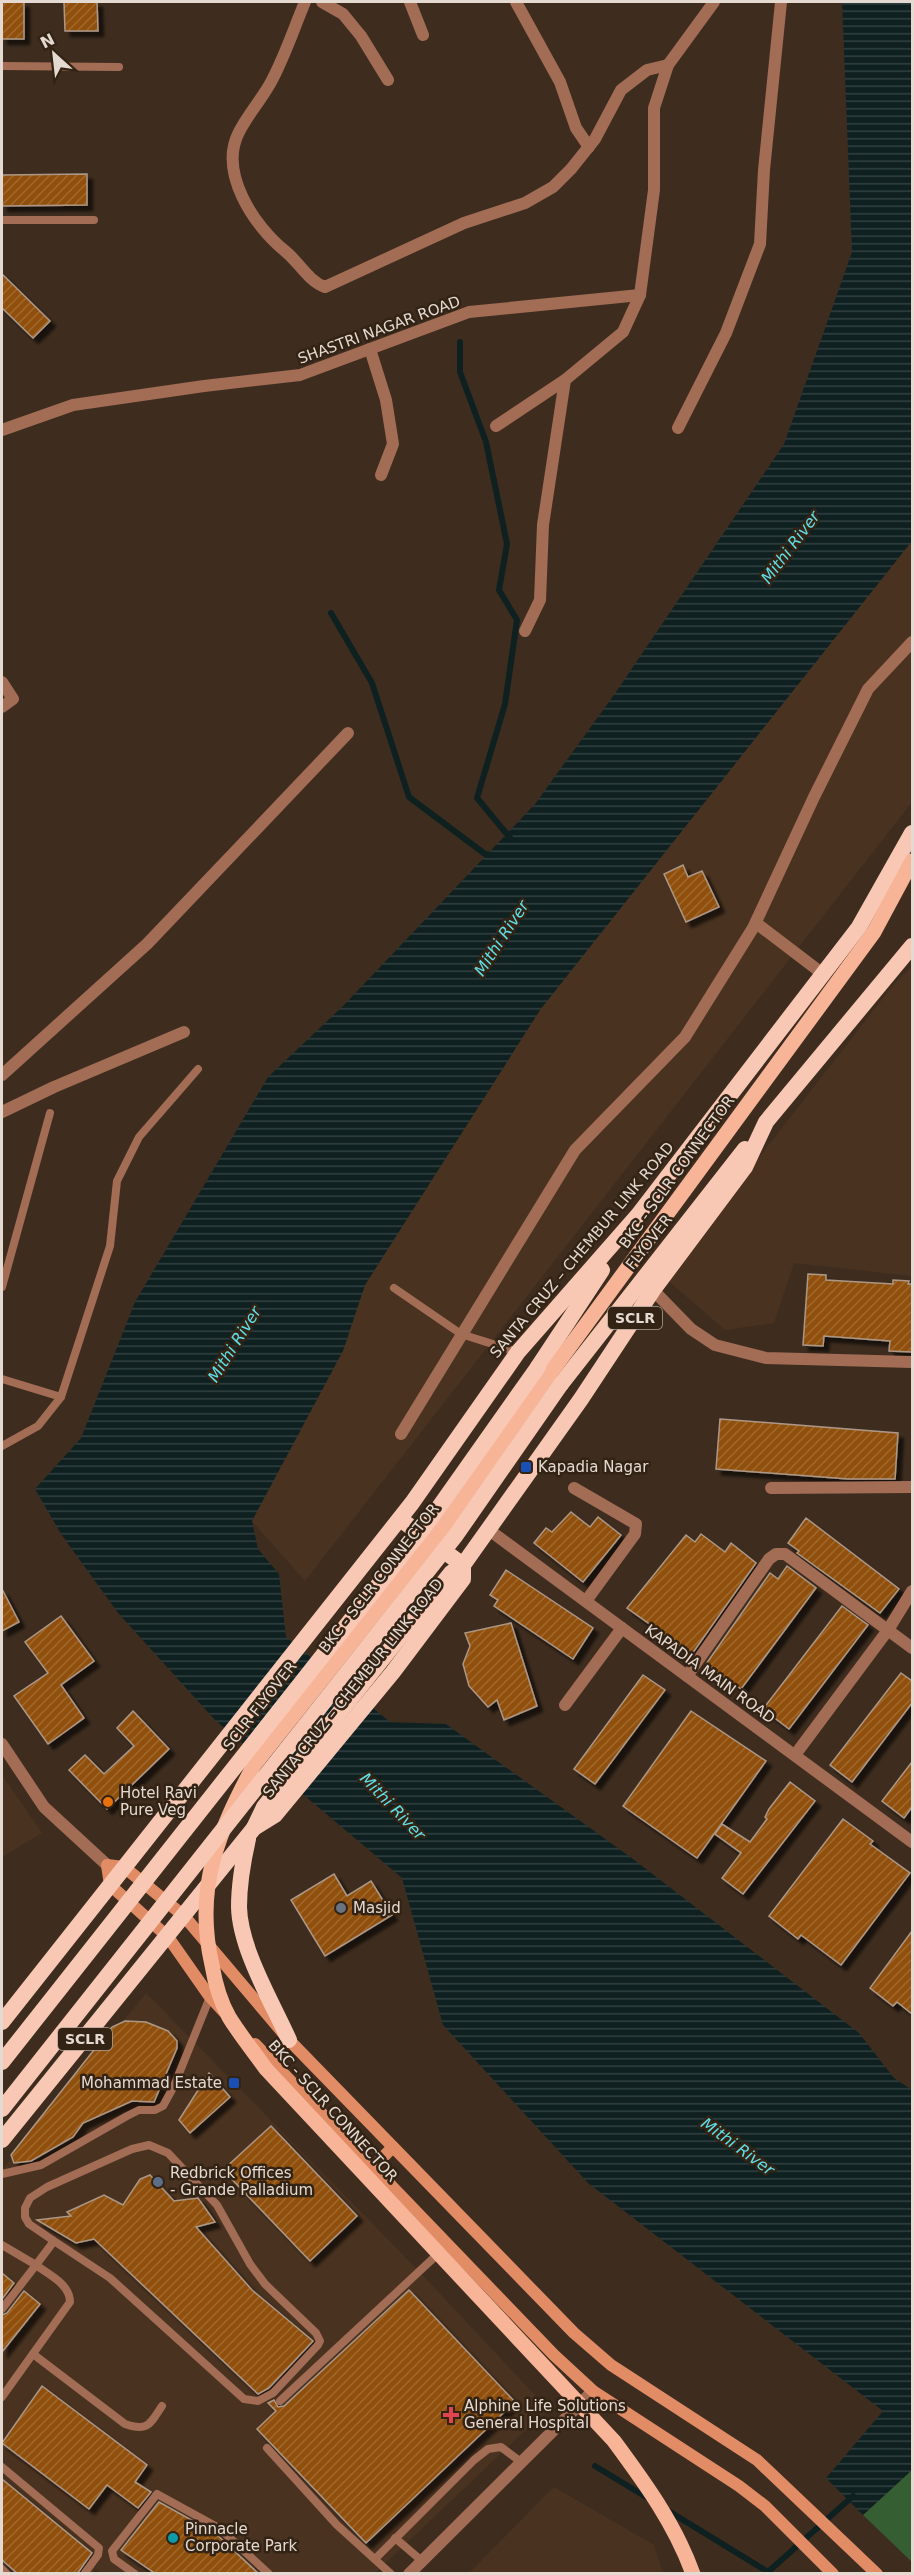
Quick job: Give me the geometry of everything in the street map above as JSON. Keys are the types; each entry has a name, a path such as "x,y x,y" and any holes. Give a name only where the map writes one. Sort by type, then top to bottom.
{"highway":[{"name":"SANTA CRUZ – CHEMBUR LINK ROAD","path":"2,2022 400,1519 518,1352 638,1215 859,927 912,833"},
{"path":"859,927 912,864"},
{"name":"SANTA CRUZ – CHEMBUR LINK ROAD","path":"2,2140 269,1811 382,1684 464,1579 463,1565 581,1399 653,1290 745,1167 766,1122 909,950"},
{"name":"FLYOVER","path":"2,2109 456,1534 561,1384 766,1122"},
{"name":"FLYOVER","path":"538,1367 638,1215"},
{"name":"SCLR FLYOVER","path":"2,2062 432,1517 538,1367"},
{"path":"269,1811 451,1573 463,1565 400,1519"},
{"path":"252,1832 242,1866 239,1909 246,1942 289,2040"}],"main road":[{"name":"BKC - SCLR CONNECTOR","path":"693,2574 685,2552 657,2498 614,2441 266,2069 229,2016 216,1986 206,1940 204,1901 218,1843 234,1803 254,1765 444,1526 549,1375 874,932 912,864"},
{"path":"833,2574 765,2506 703,2461 593,2391 554,2355 210,1997 168,1937 110,1884 107,1865 124,1867 184,1916 289,2040 574,2333 603,2359 757,2460 877,2574"},
{"path":"373,2167 393,2147"}],"street":[{"path":"305,2 279,67 238,133 232,158 240,192 254,220 271,240 294,258 316,284 325,287 334,285 464,224 525,203 553,188 589,147 621,90 647,70 668,65"},
{"path":"322,2 343,14 361,36 388,80"},
{"path":"410,2 423,35"},
{"path":"516,2 560,82 576,128 589,147"},
{"path":"496,426 565,380 623,332 640,295 654,190 654,108 668,65 714,2"},
{"path":"678,428 726,333 760,244 764,170 781,2"},
{"name":"SHASTRI NAGAR ROAD","path":"2,430 73,405 300,375 469,312 640,295"},
{"path":"370,349 386,400 393,444 381,475"},
{"path":"525,631 540,600 543,525 565,380"},
{"path":"401,1434 575,1150 685,1037 756,923 814,797 868,689 912,642"},
{"path":"2,682 13,699 2,707"},
{"path":"2,1075 147,944 348,733"},
{"path":"756,923 823,974"},
{"path":"2,1112 54,1087 184,1032"},
{"path":"653,1290 691,1329 715,1345 766,1358 912,1362"},
{"path":"771,1488 912,1487"},
{"path":"573,1488 636,1524 635,1534 586,1601"},
{"name":"KAPADIA MAIN ROAD","path":"489,1530 912,1842"},
{"path":"687,1676 770,1559 776,1554 785,1554 912,1648"},
{"path":"795,1755 888,1630 912,1591"},
{"path":"565,1705 622,1628"},
{"path":"2,1744 44,1807 107,1865"},
{"path":"409,2574 593,2391"}],"lane":[{"path":"2,66 118,67"},
{"path":"2,220 94,220"},
{"path":"2,1446 38,1426 61,1397 110,1246 117,1181 139,1137 198,1069"},
{"path":"2,1287 50,1113"},
{"path":"393,1288 461,1334 518,1352"},
{"path":"2,1379 61,1397"},
{"path":"2,2174 42,2165 133,2113 140,2110 155,2110 163,2106 174,2086 210,1997"},
{"path":"149,2145 168,2153 217,2205 260,2277 316,2333 319,2337 318,2345 273,2393 258,2401 244,2399 110,2278 54,2241 29,2224 25,2217 25,2208 30,2198 47,2187 132,2149 149,2145"},
{"path":"2,2309 54,2241"},
{"path":"2,2245 36,2265 66,2287 70,2294 70,2302 2,2397"},
{"path":"280,2401 448,2245"},
{"path":"33,2354 125,2424 138,2428 149,2425 162,2406"},
{"path":"375,2559 474,2460 488,2449 501,2447 521,2462"},
{"path":"267,2448 337,2525 391,2574"},
{"path":"2,2467 99,2548 98,2555 84,2574"},
{"path":"135,2574 114,2559 112,2550 157,2494 219,2528 269,2574"},
{"path":"395,2538 422,2561"},
{"path":"2,2569 7,2574"}],"shaded area":[{"path":"912,526 912,802 305,1581 252,1521 365,1285 540,1010"},
{"path":"912,966 912,1276 794,1263 774,1323 725,1330 665,1278 894,984"},
{"path":"2,1775 42,1833 2,1857"},
{"path":"146,1993 416,2268 548,2409 375,2573 103,2574 96,2569 92,2574 2,2574 2,2170"},
{"path":"554,2487 654,2545 663,2573 469,2573"}],"green space":[{"path":"912,2470 912,2562 863,2515"}],"water":[{"name":"Mithi River","path":"842,2 912,2 912,541 540,1010 365,1285 343,1351 252,1521 258,1549 279,1574 286,1637 390,1722 446,1724 633,1859 859,2033 894,2078 912,2090 912,2470 863,2515 826,2478 883,2411 588,2183 443,2025 402,1878 215,1720 118,1613 61,1534 35,1489 81,1438 135,1302 268,1077 343,1006 535,804 616,692 784,444 852,252"}],"building":[{"path":"2,2 24,2 24,39 2,39"},
{"path":"64,2 97,2 98,31 65,31"},
{"path":"87,174 87,205 2,206 2,175"},
{"path":"2,274 50,321 33,338 2,308"},
{"path":"683,865 688,877 702,871 719,907 686,922 664,874"},
{"path":"808,1274 826,1275 826,1280 893,1284 893,1280 909,1281 908,1284 912,1284 912,1352 889,1351 890,1341 824,1336 823,1346 803,1345"},
{"path":"720,1419 898,1433 895,1479 848,1479 716,1469"},
{"path":"571,1512 590,1527 598,1517 621,1535 583,1582 534,1543 546,1528 552,1532"},
{"path":"806,1518 899,1589 880,1613 797,1553 799,1551 788,1543"},
{"path":"701,1534 725,1552 731,1543 756,1563 692,1654 627,1608 686,1535 695,1542"},
{"path":"787,1566 816,1588 741,1689 706,1664 770,1573 778,1579"},
{"path":"506,1570 593,1628 573,1659 494,1606 498,1600 490,1595"},
{"path":"2,1589 19,1622 2,1631"},
{"path":"842,1606 868,1625 789,1729 763,1709"},
{"path":"61,1616 94,1661 61,1685 84,1718 48,1744 14,1696 48,1673 25,1642"},
{"path":"511,1623 537,1706 504,1720 497,1700 488,1707 469,1686 463,1664 470,1646 465,1633"},
{"path":"901,1673 912,1681 912,1703 852,1782 830,1765"},
{"path":"643,1675 665,1690 595,1784 574,1769"},
{"path":"133,1711 169,1749 107,1809 69,1770 85,1755 104,1774 134,1746 117,1728"},
{"path":"691,1711 766,1761 697,1858 623,1806"},
{"path":"912,1762 912,1807 904,1818 882,1801"},
{"path":"790,1782 815,1801 743,1894 722,1878 741,1853 715,1834 722,1824 750,1842 767,1819 765,1817 769,1809"},
{"path":"843,1819 873,1841 870,1844 910,1873 841,1965 801,1935 798,1939 769,1916"},
{"name":"Masjid","path":"334,1874 347,1896 371,1881 392,1915 325,1956 291,1900"},
{"path":"912,1931 912,2014 897,2002 893,2006 870,1988"},
{"path":"125,2021 146,2022 168,2031 177,2041 177,2048 154,2102 132,2101 83,2123 73,2137 31,2161 14,2163 11,2155 112,2027"},
{"path":"209,2073 230,2097 190,2133 179,2120"},
{"path":"271,2126 357,2216 310,2261 223,2170"},
{"path":"150,2175 174,2201 198,2198 215,2222 196,2227 252,2290 313,2341 269,2388 258,2394 94,2239 76,2243 37,2220 71,2216 67,2212 104,2195 123,2205 140,2179"},
{"path":"2,2273 14,2283 2,2299"},
{"path":"409,2290 515,2402 366,2543 257,2429 276,2411 268,2403 274,2400 278,2407 284,2406"},
{"path":"24,2291 40,2304 2,2352 2,2315 7,2313"},
{"path":"42,2386 147,2465 135,2482 151,2492 138,2508 107,2485 89,2509 2,2443"},
{"path":"2,2479 92,2553 77,2574 18,2574 2,2560"},
{"name":"Pinnacle Corporate Park","path":"159,2502 215,2533 259,2574 156,2574 121,2550"}],"waterway":[{"path":"460,342 460,372 486,442 507,544 499,590 517,620 505,704 477,798 511,839"},
{"path":"331,613 372,683 409,797 485,854 491,855"},
{"path":"595,2466 651,2500"},
{"path":"667,2510 768,2572 853,2496"}],"place":[{"name":"Kapadia Nagar","path":"526,1467"},
{"name":"Hotel Ravi Pure Veg","path":"108,1802"},
{"name":"Masjid","path":"341,1908"},
{"name":"Mohammad Estate","path":"234,2083"},
{"name":"Redbrick Offices - Grande Palladium","path":"158,2182"},
{"name":"Alphine Life Solutions General Hospital","path":"451,2415"},
{"name":"Pinnacle Corporate Park","path":"173,2538"}]}
